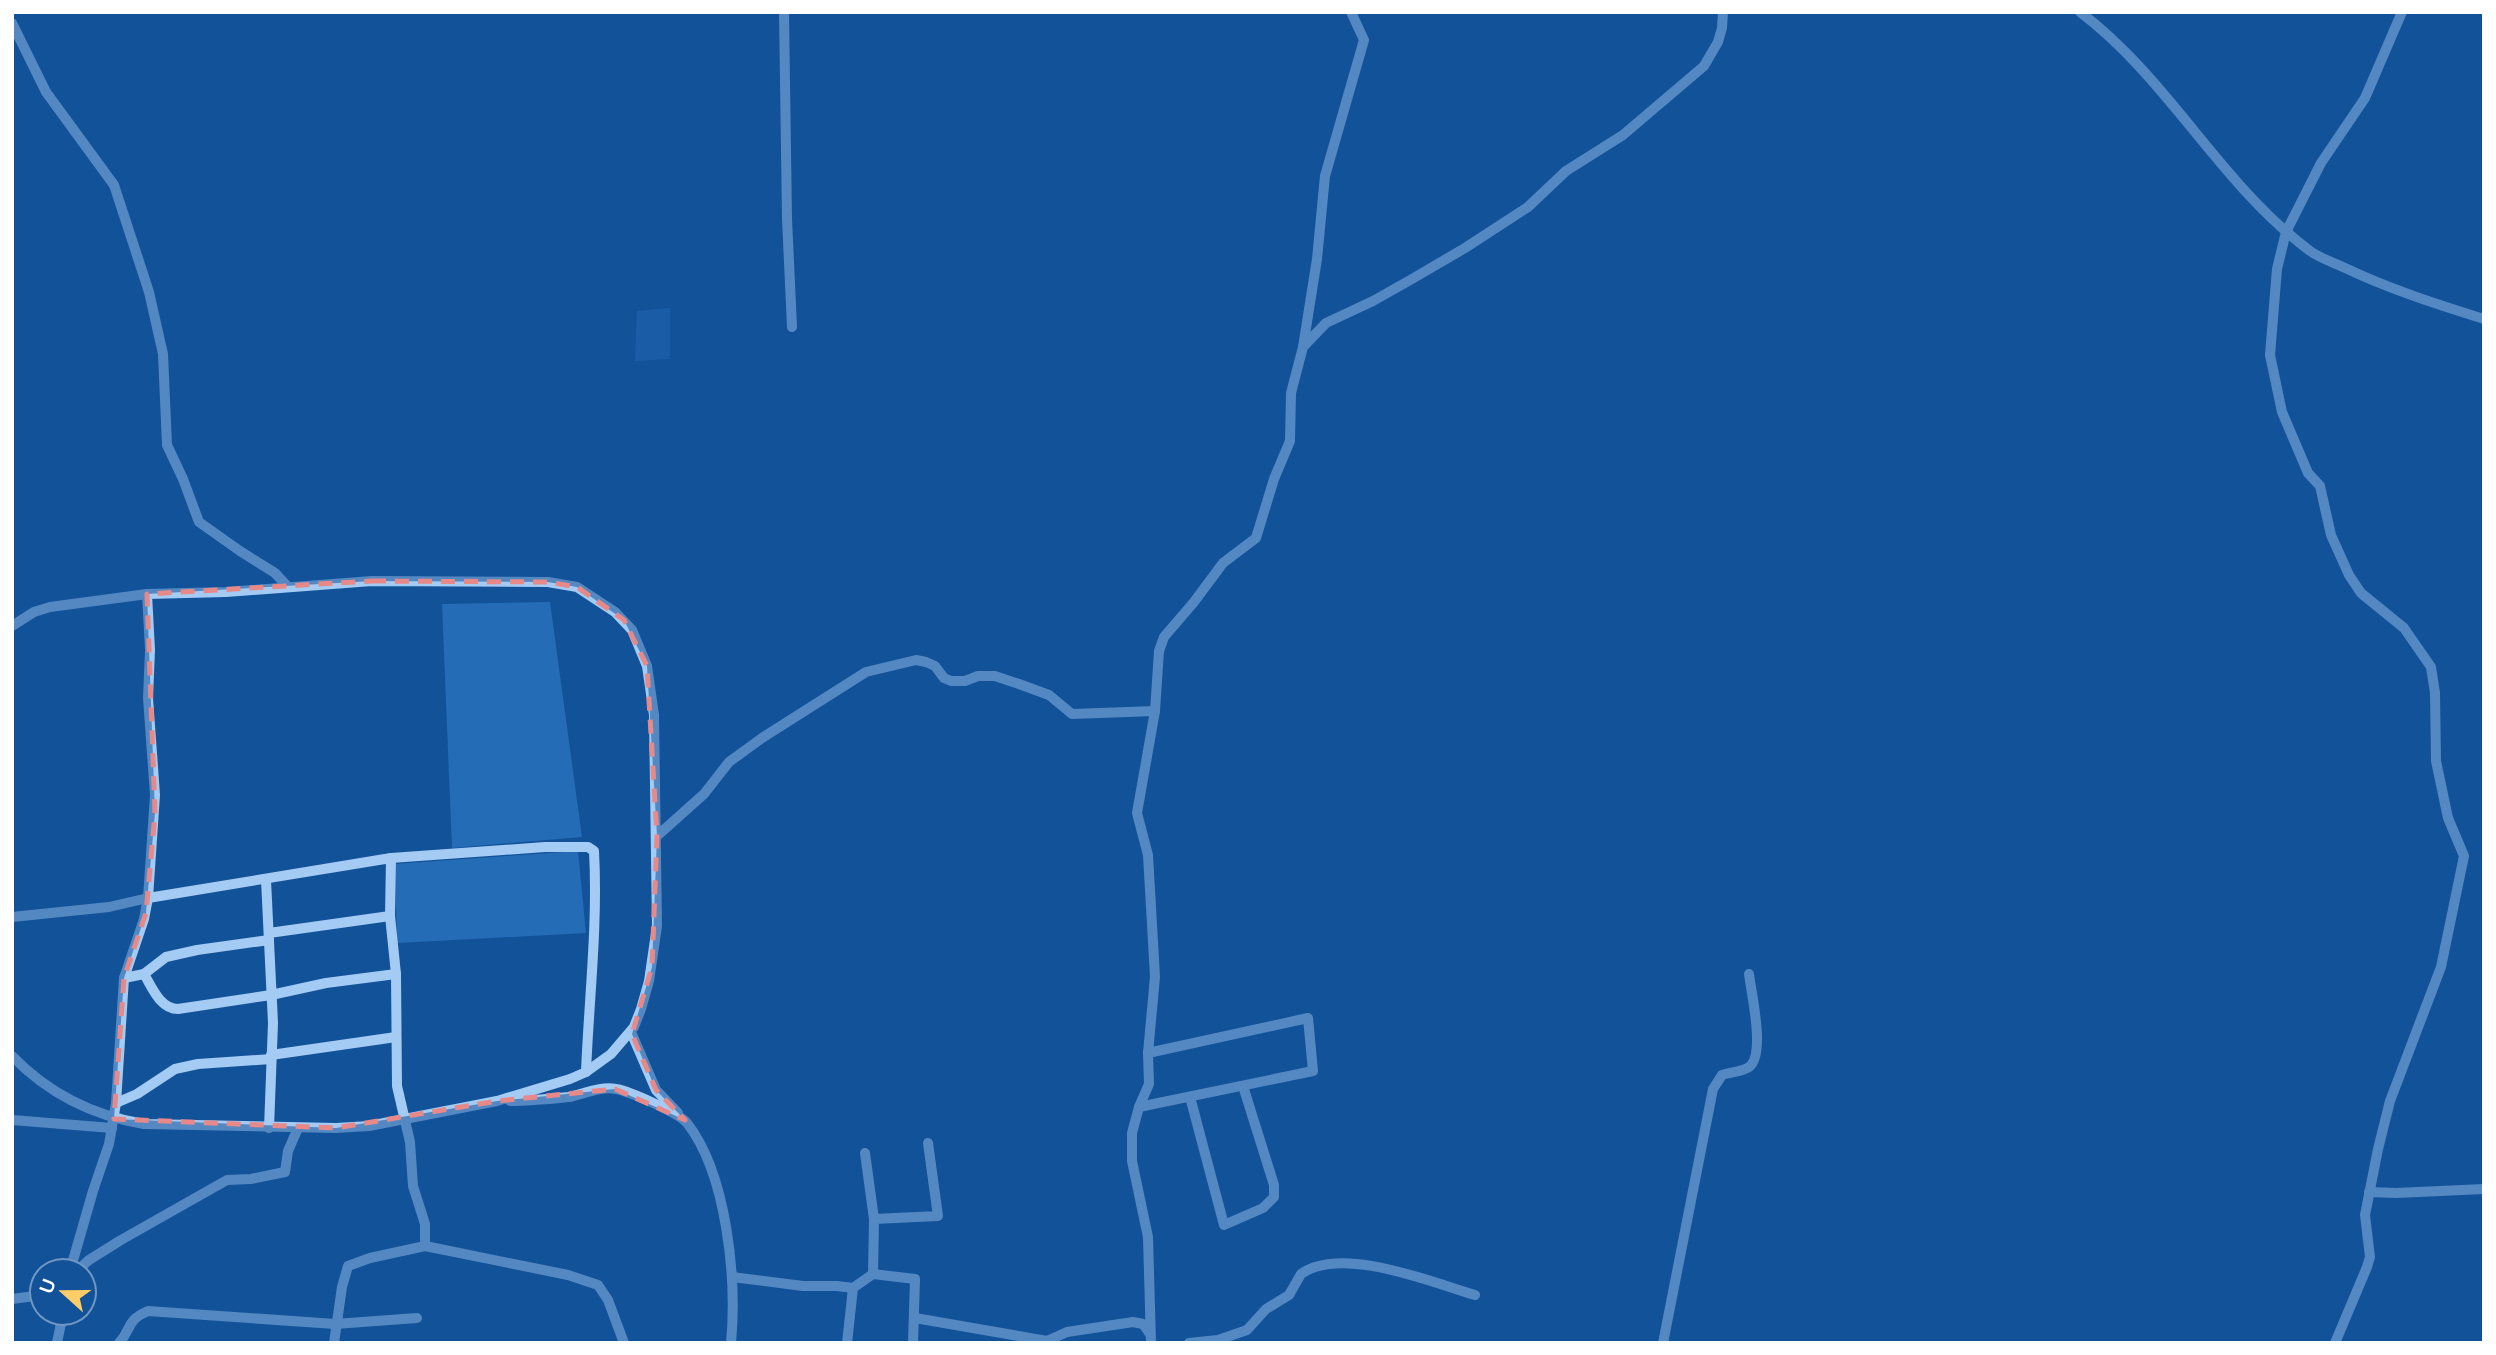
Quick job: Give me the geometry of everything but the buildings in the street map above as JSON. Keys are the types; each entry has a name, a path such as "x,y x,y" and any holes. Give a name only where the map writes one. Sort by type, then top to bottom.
{"street":[{"path":"783,12 792,327"},
{"path":"1151,1338 1147,1237 1132,1161 1132,1133 1149,1084 1148,1054 1155,976 1148,855 1137,813 1155,711 1159,651 1164,637 1223,563 1256,538 1274,479 1290,441 1291,393 1303,347 1317,259 1325,176 1364,40 1351,12"},
{"path":"1303,347 1326,323 1392,290 1465,248 1518,213 1566,171 1623,135 1704,66 1718,42 1723,12"},
{"path":"2080,12 2138,65 2244,192 2312,253 2379,285 2484,319"},
{"path":"2335,1343 2370,1257 2365,1215 2390,1101 2441,967 2464,856 2448,818 2437,761 2435,693 2431,667 2404,628 2361,593 2348,575 2332,535 2320,486 2308,473 2282,412 2270,355 2277,269 2286,232 2321,163 2365,98 2402,12"},
{"path":"12,23 46,92 114,185 149,292 163,354 167,445 199,522 275,573 288,587"},
{"path":"12,626 34,612 50,607 147,594 226,592 384,581 548,582 577,587 615,612 632,630 648,666 654,715 657,836 657,926 652,967 641,1009 631,1032 611,1054 586,1072 497,1101 369,1126 269,1128 12,1120"},
{"path":"74,1257 113,1124 124,978 144,919 148,898 155,795 148,698 150,650 147,594"},
{"path":"657,836 704,794 729,762 762,738 866,672 895,664 916,660 926,662 935,666 944,678 951,681 995,676 1049,695 1072,714 1155,711"},
{"path":"12,918 109,907 148,898 391,858 545,847 576,846 592,849 595,869 594,944 586,1072"},
{"path":"391,858 390,916 396,974 397,1086 410,1142 413,1186 425,1224 425,1246"},
{"path":"266,880 271,995 269,1128"},
{"path":"124,978 144,974 166,957 269,936 390,916"},
{"path":"144,974 157,996 172,1009 396,974"},
{"path":"1663,1343 1713,1089 1722,1074 1748,1068 1755,1059 1757,1035 1749,974"},
{"path":"1139,1107 1313,1071 1308,1018 1148,1054"},
{"path":"631,1032 656,1090 685,1120 709,1158 719,1192 732,1277 734,1310 731,1343"},
{"path":"116,1103 137,1094 175,1069 396,1037"},
{"path":"12,1056 25,1069 64,1097 113,1124"},
{"path":"1190,1097 1224,1225 1263,1208 1274,1197 1274,1185 1243,1086"},
{"path":"497,1101 561,1097 611,1088 640,1097 685,1120"},
{"path":"92,1257 227,1180 251,1179 285,1172 288,1151 298,1128"},
{"path":"874,1219 938,1216 928,1143"},
{"path":"866,1153 874,1219 873,1274"},
{"path":"2369,1192 2396,1194 2484,1188"},
{"path":"334,1343 335,1324 348,1266 370,1258 425,1246 568,1275 598,1285 608,1300 624,1343"},
{"path":"1189,1343 1218,1340 1247,1330 1266,1309 1289,1295 1304,1271 1325,1265 1364,1264 1475,1295"},
{"path":"732,1277 803,1286 853,1288 873,1274 915,1279 913,1343"},
{"path":"847,1343 853,1288"},
{"path":"119,1343 133,1318 148,1311 335,1324 417,1318"},
{"path":"915,1318 1047,1342 1068,1332 1133,1322 1143,1324 1151,1338"}],"highlighted area":[{"path":"372,581 548,582 577,587 624,620 647,666 657,836 652,967 632,1034 656,1090 685,1120 615,1089 497,1101 336,1128 114,1119 124,978 146,913 155,813 147,594"}],"shaded area":[{"path":"670,308 670,359 635,361 637,311"},
{"path":"550,602 582,837 452,848 442,604"},
{"path":"578,851 586,933 397,943 395,864"}]}
